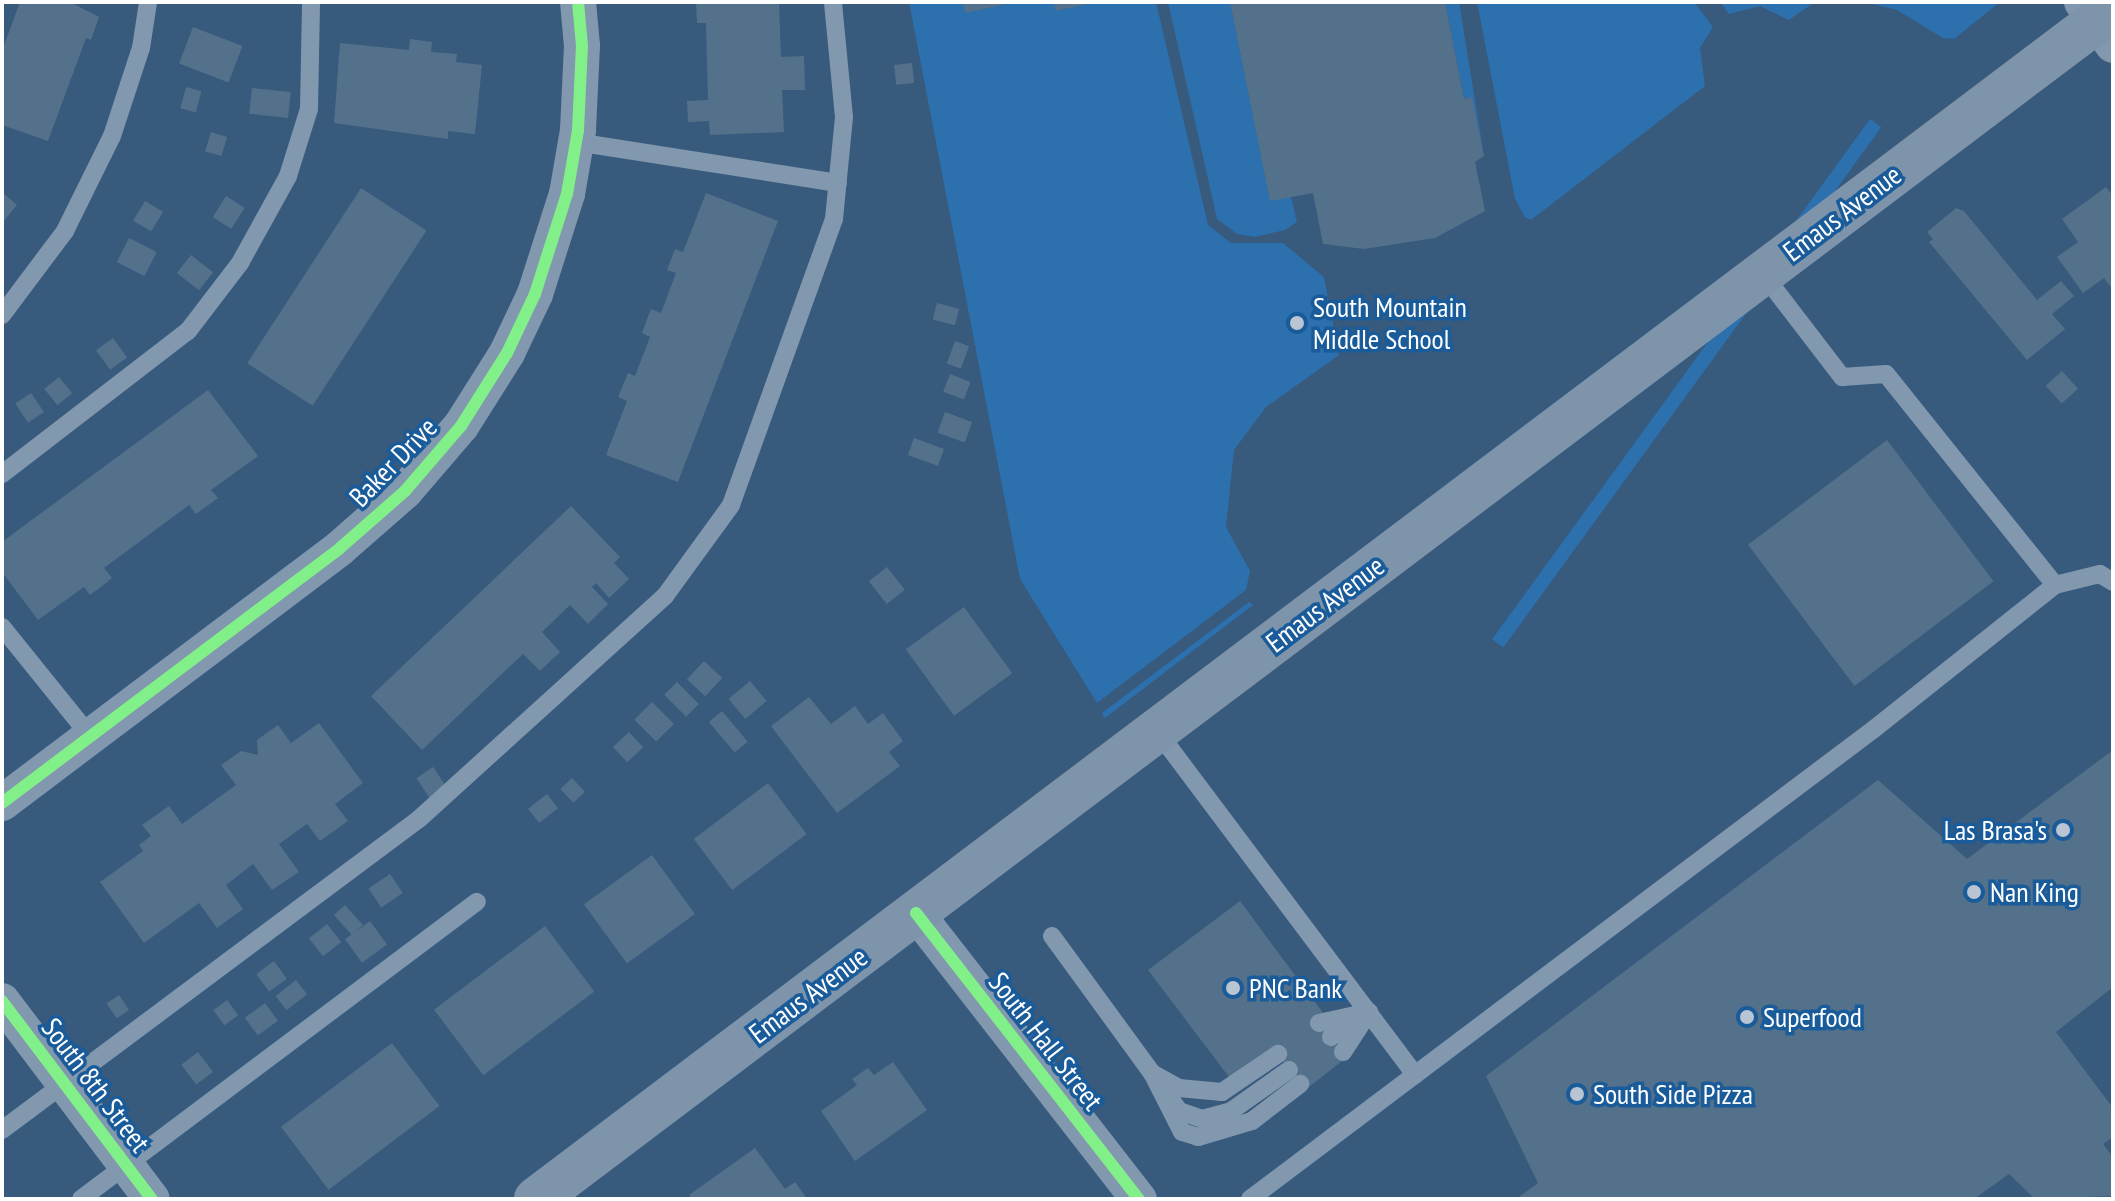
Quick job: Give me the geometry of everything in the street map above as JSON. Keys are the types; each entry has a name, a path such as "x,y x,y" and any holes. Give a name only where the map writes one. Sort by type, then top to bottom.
{"main road":[{"name":"Emaus Avenue","path":"536,1199 2101,19"}],"street":[{"name":"Baker Drive","path":"2,803 340,548 405,491 461,426 507,353 535,294 567,194 576,142 582,46 578,2"},
{"name":"South Hall Street","path":"916,913 1139,1199"},
{"name":"South 8th Street","path":"2,1001 152,1199"}],"lane":[{"path":"2,315 65,231 112,136 141,48 148,2"},
{"path":"2,474 188,331 240,263 288,176 309,109 311,2"},
{"path":"2,1130 224,959 419,819 665,596 731,505 834,219 844,117 833,2"},
{"path":"576,142 838,183"},
{"path":"1762,273 1842,377 1886,374 2055,585"},
{"path":"1252,1198 1874,729 2055,585 2100,574 2113,582"},
{"path":"2,627 90,736"},
{"path":"1157,731 1415,1075"},
{"path":"81,1199 477,902"},
{"path":"1052,936 1152,1073 1182,1132 1198,1137 1252,1121 1289,1069 1222,1092 1179,1088 1152,1073"},
{"path":"1325,1030 1369,1012"},
{"path":"1343,1052 1369,1012"}],"shaded area":[{"path":"909,2 963,2 966,12 1018,2 1054,2 1056,11 1096,2 1156,2 1208,225 1231,243 1283,243 1324,277 1339,355 1266,407 1234,450 1226,527 1250,571 1246,590 1097,703 1020,579"},
{"path":"1168,2 1230,2 1270,200 1291,197 1297,222 1285,230 1255,237 1237,234 1217,219"},
{"path":"1445,2 1459,2 1484,156 1472,98 1464,99"},
{"path":"1477,2 1694,2 1713,27 1700,48 1705,86 1531,220 1525,217 1515,199"},
{"path":"1720,2 1815,2 1789,20 1760,6 1729,14"},
{"path":"1866,2 2000,2 1954,39 1943,38 1897,10"},
{"path":"1870,119 1881,127 1503,647 1492,639"},
{"path":"1249,602 1253,605 1105,718 1102,713"}],"building":[{"path":"20,2 70,2 99,17 91,40 86,38 48,141 2,125 2,51"},
{"path":"696,2 779,2 781,57 804,56 805,90 782,90 784,132 710,135 709,121 688,122 687,101 708,100 706,23 697,23"},
{"path":"963,2 1011,2 1011,3 965,13"},
{"path":"1054,2 1092,2 1092,3 1056,11"},
{"path":"1230,2 1445,2 1464,99 1472,97 1484,156 1475,162 1485,211 1435,238 1364,249 1323,244 1313,193 1270,201"},
{"path":"193,27 242,46 229,82 179,63"},
{"path":"410,39 432,42 431,52 457,54 456,62 482,65 475,134 448,131 448,139 334,123 340,43 409,50"},
{"path":"912,63 914,83 896,85 894,65"},
{"path":"186,87 201,91 196,112 180,108"},
{"path":"252,88 291,92 288,118 249,114"},
{"path":"211,132 227,137 221,156 205,151"},
{"path":"2106,187 2113,196 2113,290 2104,278 2083,293 2057,257 2078,242 2062,219"},
{"path":"361,188 426,230 313,406 247,363"},
{"path":"2,192 17,205 2,223"},
{"path":"706,193 778,221 678,482 606,455 627,401 618,397 628,373 635,376 650,337 642,333 647,319 651,309 661,313 676,273 667,270 675,249 683,252"},
{"path":"226,196 245,208 231,229 213,217"},
{"path":"145,201 163,212 151,232 133,221"},
{"path":"1956,208 1964,211 2037,300 2061,281 2074,296 2052,314 2065,329 2027,360 1929,242 1933,239 1927,232"},
{"path":"129,238 157,252 144,276 117,262"},
{"path":"191,255 213,272 199,290 177,273"},
{"path":"937,303 959,309 955,325 933,319"},
{"path":"113,338 127,357 110,370 96,350"},
{"path":"955,341 969,346 961,369 947,364"},
{"path":"2062,371 2078,389 2062,404 2046,386"},
{"path":"950,374 971,382 964,400 943,392"},
{"path":"59,377 72,393 57,405 44,389"},
{"path":"208,390 258,456 211,490 218,498 196,514 189,505 104,568 112,578 101,587 90,595 84,587 38,620 2,572 2,542"},
{"path":"31,393 44,412 28,423 15,404"},
{"path":"945,412 972,422 965,443 937,433"},
{"path":"914,438 944,449 938,466 908,455"},
{"path":"1887,440 1994,581 1855,686 1748,545"},
{"path":"571,506 620,557 614,563 629,579 609,598 596,583 592,587 608,604 588,624 570,605 542,632 560,652 540,671 523,654 422,750 371,696"},
{"path":"887,567 905,590 887,604 869,581"},
{"path":"964,607 1012,673 954,716 906,649"},
{"path":"704,661 722,678 705,696 687,679"},
{"path":"750,681 767,701 745,719 729,699"},
{"path":"677,682 699,704 686,717 664,695"},
{"path":"809,697 831,724 855,706 868,724 883,713 903,741 889,752 900,766 837,813 771,726"},
{"path":"652,702 674,724 656,742 634,720"},
{"path":"722,711 748,742 735,753 709,722"},
{"path":"319,723 363,783 335,804 348,821 320,841 307,824 279,844 299,872 272,890 253,864 226,885 243,909 217,928 199,903 144,943 100,882 143,851 139,845 151,836 142,825 169,806 182,824 236,785 221,765 241,751 258,755 257,740 278,725 291,743"},
{"path":"629,732 643,747 627,762 613,747"},
{"path":"2113,750 2113,987 2056,1032 2113,1108 2113,1137 2103,1144 2113,1157 2113,1196 2035,1199 2009,1174 1974,1199 1516,1199 1538,1183 1486,1076 1878,780 1967,859"},
{"path":"433,767 447,788 430,799 416,778"},
{"path":"572,778 585,792 573,803 560,789"},
{"path":"768,783 807,834 732,890 694,839"},
{"path":"547,794 558,808 539,823 528,809"},
{"path":"652,855 695,914 627,963 584,904"},
{"path":"390,874 403,893 381,908 368,889"},
{"name":"PNC Bank","path":"1240,901 1323,1013 1316,1019 1346,1058 1305,1090 1274,1050 1232,1081 1148,970"},
{"path":"345,905 363,925 352,935 334,915"},
{"path":"370,921 387,944 362,963 345,939"},
{"path":"327,924 341,942 323,956 309,938"},
{"path":"545,926 594,991 483,1075 434,1010"},
{"path":"274,961 287,979 269,992 256,974"},
{"path":"296,980 307,994 287,1010 276,996"},
{"path":"119,995 129,1010 117,1018 107,1003"},
{"path":"227,1000 238,1015 224,1025 213,1010"},
{"path":"265,1003 278,1021 258,1035 245,1018"},
{"path":"392,1043 440,1106 329,1190 281,1127"},
{"path":"198,1052 213,1072 196,1085 181,1065"},
{"path":"893,1062 927,1110 855,1161 821,1111 857,1085 852,1079 868,1068 874,1075"},
{"path":"755,1148 785,1189 795,1182 807,1199 692,1199 689,1195"}],"cycle path":[{"path":"2,803 340,548 405,491 461,426 507,353 535,294 567,194 578,130 582,46 578,2"},
{"path":"916,913 1139,1199"},
{"path":"2,1001 152,1199"}],"place":[{"name":"South Mountain Middle School","path":"1297,323"},
{"name":"Las Brasa's","path":"2063,830"},
{"name":"Nan King","path":"1974,892"},
{"name":"PNC Bank","path":"1233,988"},
{"name":"Superfood","path":"1747,1017"},
{"name":"South Side Pizza","path":"1577,1094"}]}
